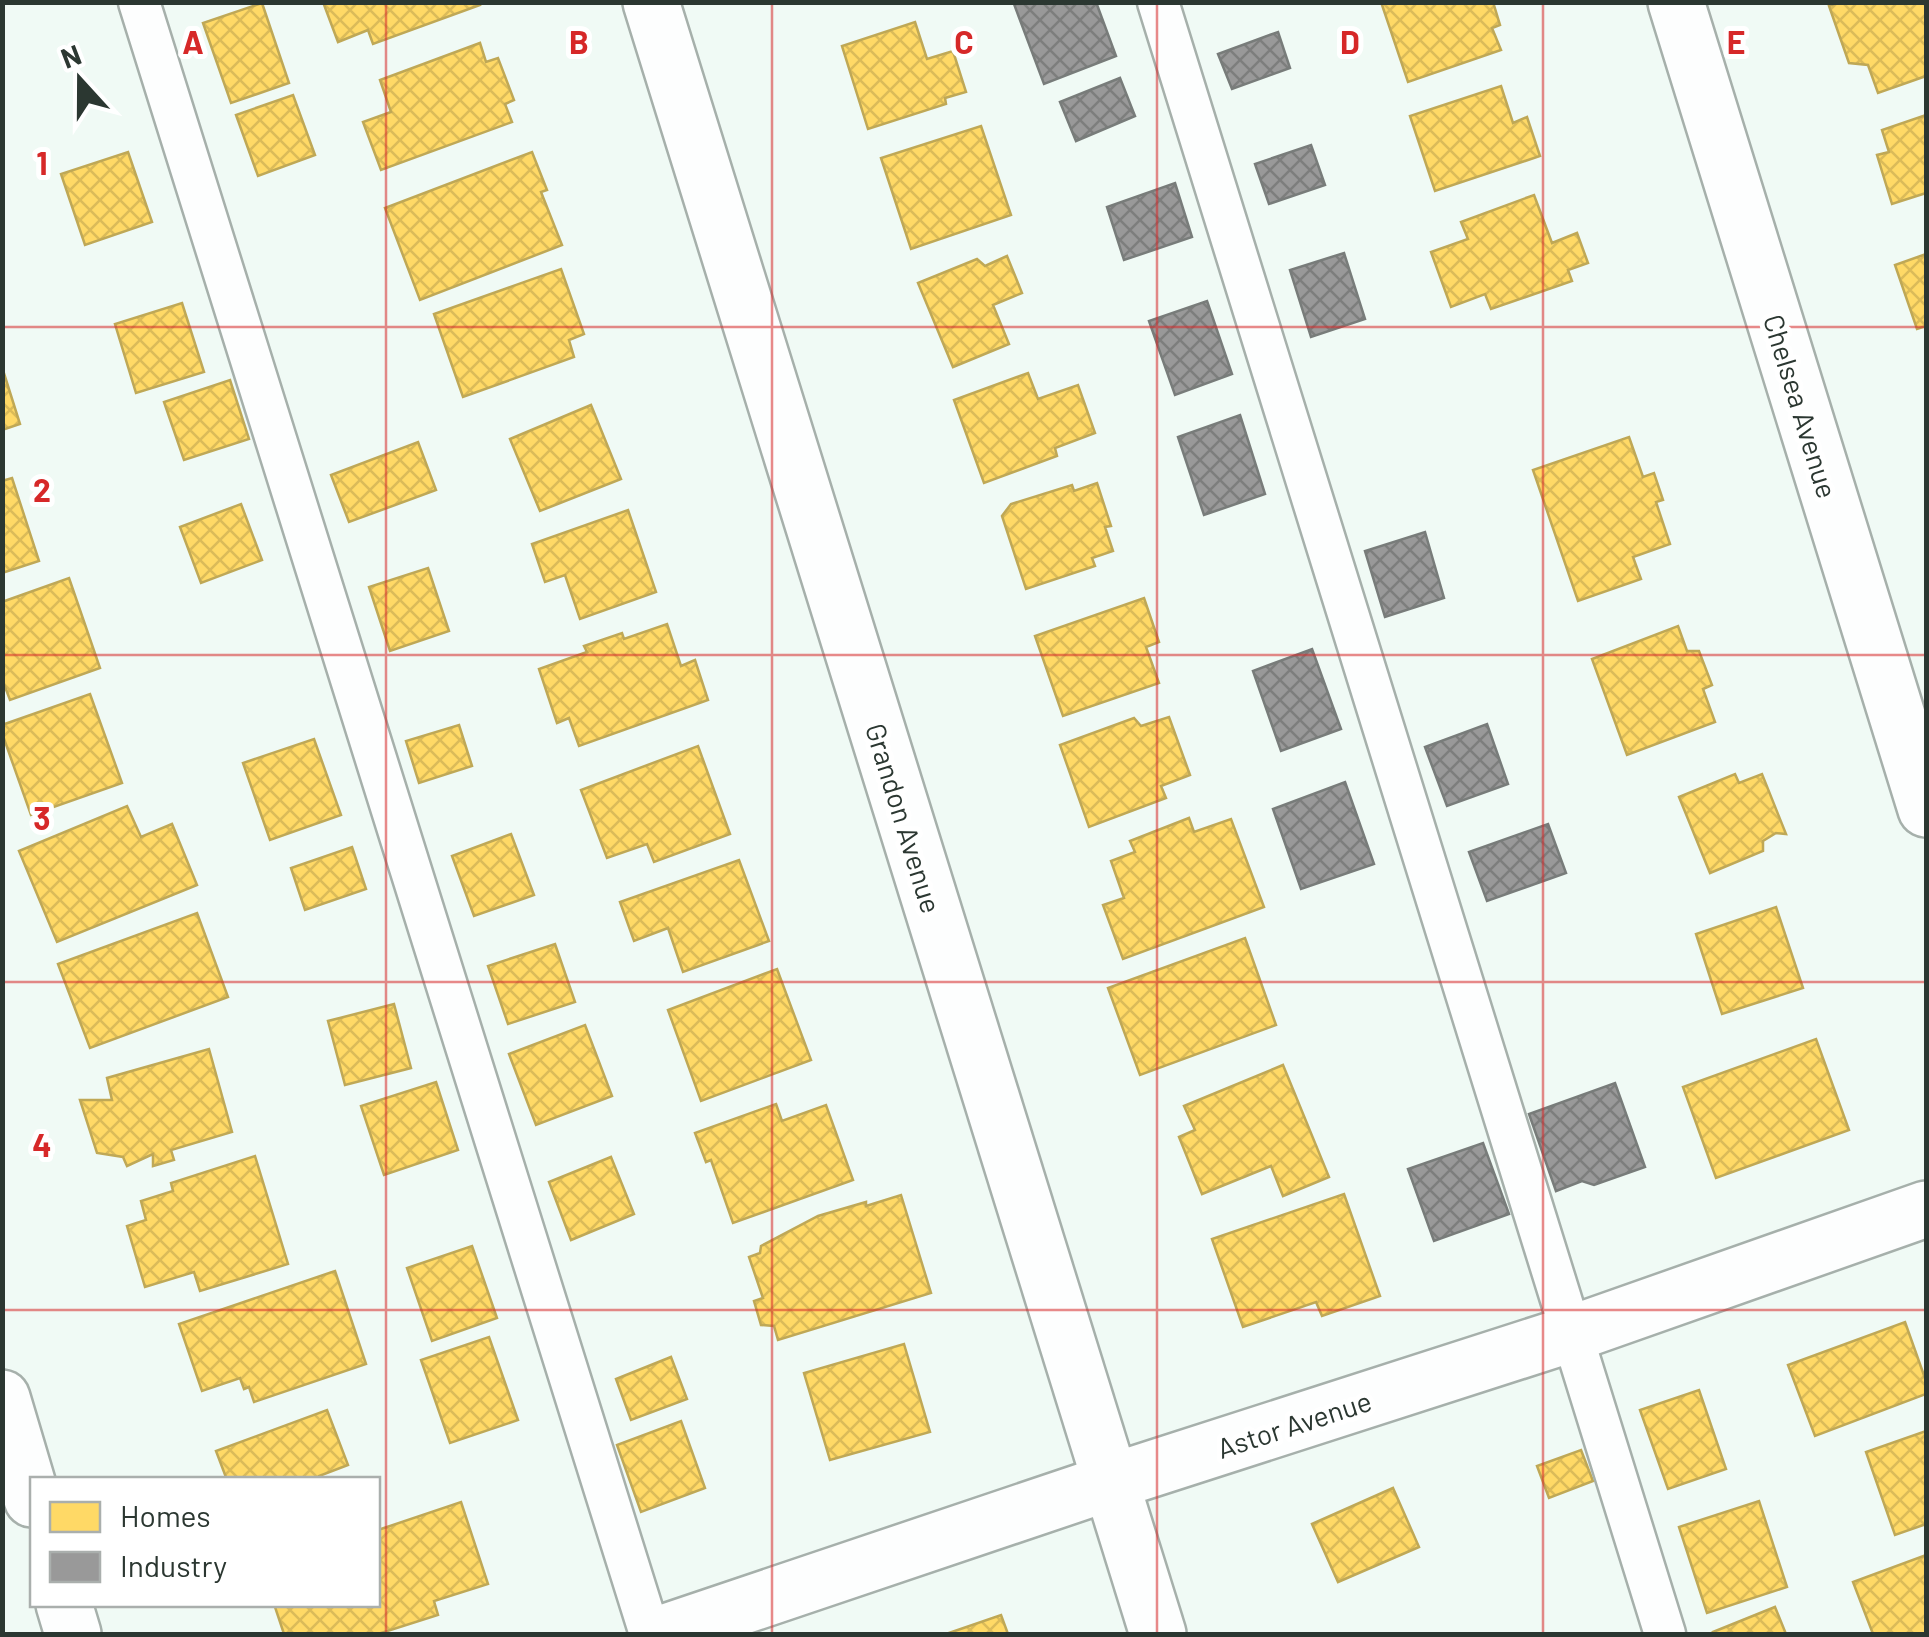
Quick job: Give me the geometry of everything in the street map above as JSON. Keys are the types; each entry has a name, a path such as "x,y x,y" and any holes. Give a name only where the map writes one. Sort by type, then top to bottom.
{"street":[{"name":"Grandon Avenue","path":"650,2 1158,1634"},
{"name":"Chelsea Avenue","path":"1676,2 1926,810"},
{"name":"Astor Avenue","path":"660,1634 1111,1482 1572,1334 1926,1209"},
{"path":"2,1398 30,1492"},
{"path":"65,1607 73,1634"}],"lane":[{"path":"139,2 650,1634"},
{"path":"1158,2 1665,1634"}],"building: Homes":[{"path":"323,2 480,5 373,44 368,30 338,42"},
{"path":"1381,2 1493,2 1500,25 1492,28 1501,50 1408,82"},
{"path":"1839,2 1926,2 1926,76 1878,93 1868,65 1849,63 1829,6"},
{"path":"262,3 289,83 231,103 203,23"},
{"path":"915,22 927,59 953,51 966,92 945,98 946,104 868,129 842,46"},
{"path":"480,43 486,62 498,58 514,100 505,104 512,122 381,170 363,122 391,112 380,80"},
{"path":"1501,86 1513,123 1527,117 1540,156 1435,191 1410,116"},
{"path":"293,95 315,155 258,176 236,115"},
{"path":"1926,115 1926,193 1892,204 1877,155 1889,152 1882,130"},
{"path":"981,126 1011,215 911,249 881,158"},
{"path":"128,152 152,222 85,245 61,174"},
{"path":"532,152 547,190 541,192 562,245 420,300 385,208"},
{"path":"1534,195 1552,243 1577,233 1588,263 1568,270 1572,281 1491,309 1485,294 1451,307 1431,252 1468,239 1461,222"},
{"path":"1926,254 1926,326 1917,329 1895,265"},
{"path":"1007,256 1022,293 993,305 1009,344 953,367 918,283 977,259 985,266"},
{"path":"561,269 584,334 569,340 574,357 463,397 434,314"},
{"path":"182,303 204,372 136,393 115,324"},
{"path":"2,367 20,424 2,430"},
{"path":"1028,373 1038,399 1078,385 1095,433 1055,448 1057,456 984,483 954,400"},
{"path":"230,380 249,439 184,460 164,402"},
{"path":"591,405 621,479 540,511 510,439"},
{"path":"1629,437 1643,477 1654,473 1663,500 1656,502 1670,544 1633,557 1641,579 1578,601 1533,470"},
{"path":"418,442 436,490 349,522 331,475"},
{"path":"12,478 39,561 2,573 2,481"},
{"path":"1097,483 1111,526 1105,527 1113,551 1092,558 1095,566 1026,589 1002,516 1011,504 1072,485 1074,491"},
{"path":"241,504 262,560 201,583 180,527"},
{"path":"628,510 656,592 580,619 565,575 545,582 532,544"},
{"path":"428,568 449,631 390,651 369,587"},
{"path":"69,578 100,668 10,700 2,679 2,602"},
{"path":"1144,598 1159,642 1146,647 1159,683 1063,716 1035,636"},
{"path":"667,624 681,666 695,660 708,700 579,746 569,718 557,723 539,669 587,652 584,646 622,633 624,639"},
{"path":"1678,626 1687,651 1699,651 1712,685 1703,689 1715,722 1627,755 1592,659"},
{"path":"90,694 122,783 31,815 2,725"},
{"path":"1169,717 1190,775 1161,786 1166,798 1089,827 1060,745 1134,718 1141,726"},
{"path":"459,725 472,766 419,783 406,741"},
{"path":"314,739 341,815 270,840 243,763"},
{"path":"698,746 730,834 654,862 647,844 607,858 581,790"},
{"path":"1735,774 1739,783 1762,774 1786,834 1776,833 1763,841 1763,851 1710,873 1679,797"},
{"path":"127,806 141,837 172,824 197,885 57,942 19,851"},
{"path":"1189,818 1194,832 1231,819 1264,907 1123,959 1103,905 1124,898 1111,861 1135,852 1130,841"},
{"path":"511,834 534,895 474,916 452,856"},
{"path":"352,847 366,889 305,910 291,868"},
{"path":"739,860 769,941 683,972 668,928 634,941 620,902"},
{"path":"1776,907 1803,988 1722,1014 1696,934"},
{"path":"197,913 228,997 90,1048 58,964"},
{"path":"1245,938 1276,1025 1140,1075 1108,988"},
{"path":"555,944 575,1002 508,1024 488,966"},
{"path":"777,969 811,1060 701,1101 668,1010"},
{"path":"394,1004 411,1068 345,1085 328,1021"},
{"path":"585,1025 612,1096 536,1125 509,1054"},
{"path":"1816,1039 1849,1130 1716,1178 1683,1087"},
{"path":"209,1049 232,1132 171,1150 174,1160 153,1166 153,1154 127,1166 123,1157 97,1153 80,1100 112,1100 107,1078"},
{"path":"1283,1065 1329,1177 1283,1196 1271,1166 1202,1194 1179,1137 1195,1130 1184,1106"},
{"path":"436,1082 458,1150 384,1175 361,1106"},
{"path":"776,1104 782,1121 826,1105 853,1180 733,1223 711,1160 706,1162 695,1133"},
{"path":"255,1156 288,1264 200,1291 194,1272 145,1287 127,1226 146,1220 141,1201 173,1191 171,1183"},
{"path":"611,1157 634,1214 571,1240 549,1182"},
{"path":"1344,1194 1380,1296 1322,1316 1316,1302 1243,1327 1212,1239"},
{"path":"901,1195 931,1293 778,1340 774,1326 761,1325 754,1301 763,1298 749,1257 760,1253 761,1246 818,1216"},
{"path":"472,1246 497,1318 432,1341 407,1268"},
{"path":"335,1271 366,1364 254,1402 249,1387 244,1389 240,1378 202,1391 179,1324"},
{"path":"1905,1322 1926,1381 1926,1394 1815,1436 1788,1365"},
{"path":"489,1337 518,1420 450,1443 421,1360"},
{"path":"904,1344 930,1432 830,1460 804,1373"},
{"path":"671,1357 687,1399 631,1420 616,1379"},
{"path":"1699,1390 1726,1469 1668,1489 1640,1410"},
{"path":"327,1410 348,1465 319,1477 226,1477 216,1451"},
{"path":"681,1421 705,1488 641,1512 617,1445"},
{"path":"1926,1431 1926,1524 1895,1535 1866,1452"},
{"path":"1581,1450 1593,1481 1549,1498 1537,1466"},
{"path":"1393,1488 1419,1547 1338,1582 1312,1524"},
{"path":"1759,1501 1787,1587 1707,1613 1679,1527"},
{"path":"461,1502 488,1584 434,1601 438,1615 378,1634 284,1634 275,1607 380,1607 380,1529"},
{"path":"1926,1555 1926,1634 1873,1634 1853,1582"},
{"path":"1775,1607 1786,1634 1713,1632"},
{"path":"1001,1615 1008,1634 946,1634"}],"building: Industry":[{"path":"1096,2 1116,56 1044,84 1014,4"},
{"path":"1278,32 1290,68 1232,89 1218,54"},
{"path":"1120,78 1135,116 1076,141 1060,102"},
{"path":"1311,145 1325,185 1269,204 1255,164"},
{"path":"1175,183 1192,237 1124,260 1107,207"},
{"path":"1344,253 1365,319 1311,337 1290,270"},
{"path":"1207,301 1232,374 1175,395 1149,321"},
{"path":"1240,415 1265,494 1204,515 1178,437"},
{"path":"1425,532 1444,598 1385,617 1365,551"},
{"path":"1312,649 1341,729 1281,751 1253,671"},
{"path":"1487,724 1508,784 1447,806 1425,747"},
{"path":"1345,782 1374,864 1301,889 1273,809"},
{"path":"1548,824 1566,873 1487,901 1469,852"},
{"path":"1615,1083 1645,1167 1594,1185 1582,1181 1556,1191 1529,1114"},
{"path":"1483,1143 1509,1214 1434,1241 1408,1169"}]}
